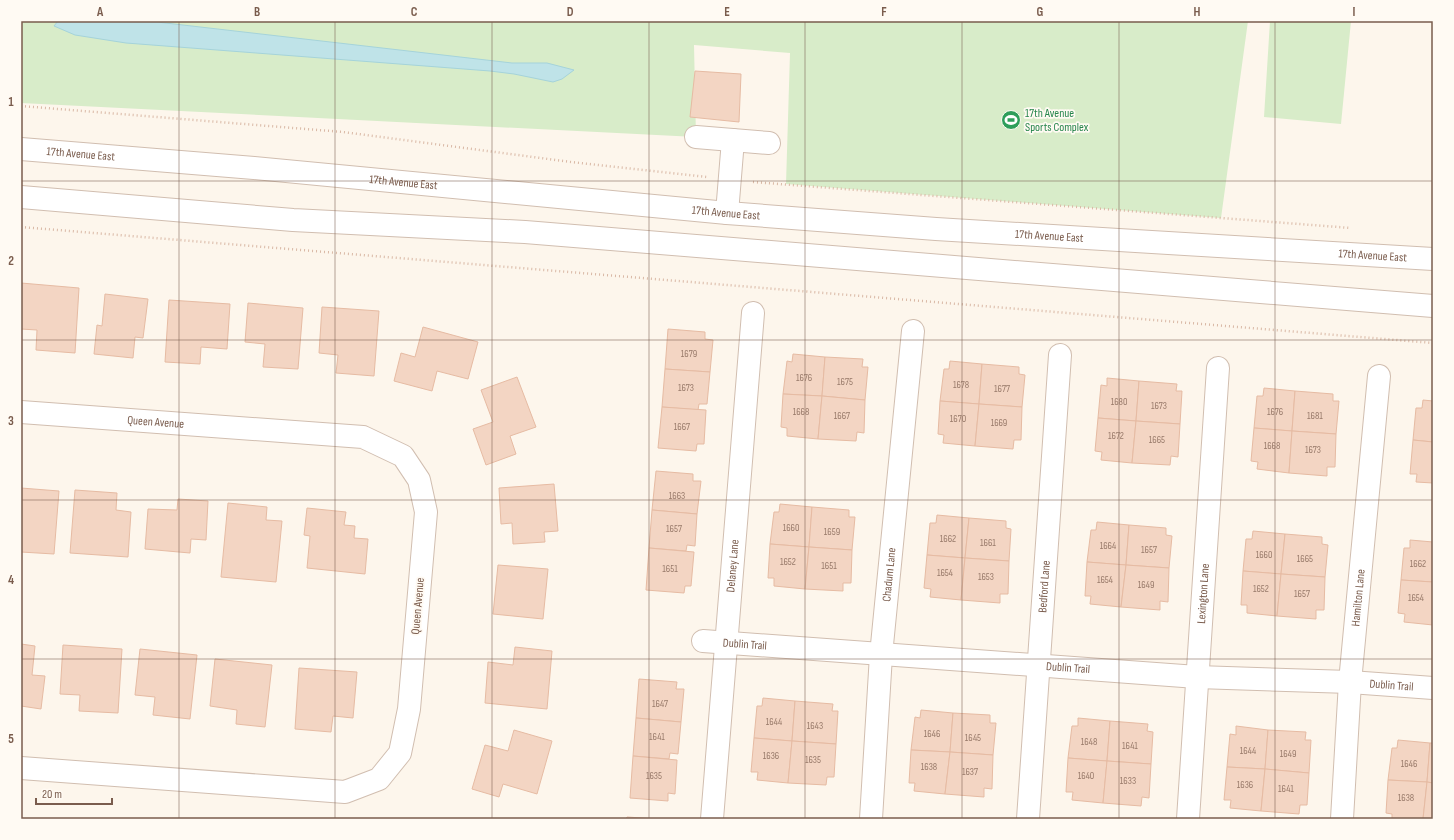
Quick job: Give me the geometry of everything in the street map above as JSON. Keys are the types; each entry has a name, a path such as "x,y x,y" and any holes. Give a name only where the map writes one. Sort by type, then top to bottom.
{"street":[{"path":"696,137 768,144"},
{"path":"727,213 732,140"},
{"name":"17th Avenue East","path":"21,149 262,168 727,213 936,229 1433,259"},
{"path":"21,198 293,220 533,233 1433,306"},
{"name":"Delaney Lane","path":"712,819 753,314"},
{"name":"Chadum Lane","path":"871,819 881,655 913,331"},
{"name":"Bedford Lane","path":"1028,819 1060,355"},
{"name":"Lexington Lane","path":"1188,819 1218,368"},
{"name":"Hamilton Lane","path":"1342,819 1350,682 1379,376"},
{"name":"Queen Avenue","path":"21,412 363,437 403,456 419,480 426,512 409,710 400,753 379,779 345,792 21,768"},
{"name":"Dublin Trail","path":"703,642 1197,677 1350,682 1433,688"}],"path":[{"path":"21,227 1433,343"}],"green space":[{"name":"17th Avenue Sports Complex","path":"21,21 1248,21 1221,218 786,184 790,53 694,45 696,137 21,103"},
{"path":"1270,21 1351,21 1341,124 1264,117"}],"water":[{"path":"58,21 157,22 512,63 547,63 574,70 562,79 553,82 490,71 126,43 75,35 54,26"}],"building":[{"path":"695,71 741,74 739,122 690,117"},
{"path":"21,283 79,288 75,353 36,350 37,330 21,329"},
{"path":"105,294 148,299 143,338 135,337 133,358 94,354 97,325 102,326"},
{"path":"169,300 230,304 227,349 201,347 200,364 165,362"},
{"path":"248,303 303,308 298,369 263,367 265,344 245,342"},
{"path":"322,307 379,311 374,376 336,373 338,355 319,353"},
{"path":"423,327 478,342 468,379 437,371 432,391 394,381 401,353 415,357"},
{"path":"668,329 705,332 705,339 713,340 710,372 665,369"},
{"path":"793,354 825,357 822,396 783,394 787,361 792,362"},
{"path":"825,357 863,359 862,367 868,367 865,400 822,396"},
{"path":"950,361 982,364 979,404 940,401 944,369 949,369"},
{"path":"982,364 1019,367 1019,374 1025,375 1022,407 979,404"},
{"path":"665,369 710,372 707,404 699,404 698,410 662,407"},
{"path":"517,377 536,427 510,436 516,454 486,465 473,429 493,422 481,390"},
{"path":"1107,378 1139,381 1136,421 1098,418 1101,385 1107,386"},
{"path":"1139,381 1177,384 1176,391 1182,391 1180,424 1136,421"},
{"path":"1264,388 1295,391 1292,431 1254,428 1257,396 1263,396"},
{"path":"1295,391 1333,394 1333,401 1339,401 1336,434 1292,431"},
{"path":"783,394 822,396 818,439 787,436 787,428 781,427"},
{"path":"822,396 865,400 864,433 857,432 856,441 818,439"},
{"path":"1423,400 1433,401 1433,442 1413,440 1416,408 1422,408"},
{"path":"940,401 979,404 975,446 943,443 944,435 938,434"},
{"path":"979,404 1022,407 1021,440 1014,440 1013,449 975,446"},
{"path":"662,407 706,410 704,444 697,444 696,451 658,448"},
{"path":"1098,418 1136,421 1132,463 1101,460 1102,452 1095,451"},
{"path":"1136,421 1180,424 1178,457 1171,456 1170,465 1132,463"},
{"path":"1254,428 1292,431 1289,473 1257,469 1258,462 1251,461"},
{"path":"1292,431 1336,434 1335,467 1327,467 1327,476 1289,473"},
{"path":"1413,440 1433,442 1433,483 1416,482 1417,474 1410,474"},
{"path":"656,471 693,474 693,481 701,481 697,514 652,510"},
{"path":"554,484 558,531 544,532 545,542 513,544 512,523 501,524 499,488"},
{"path":"21,488 59,491 54,554 21,552"},
{"path":"75,490 117,493 116,510 131,512 128,557 70,553"},
{"path":"178,499 208,501 206,540 191,539 190,553 145,549 148,509 177,510"},
{"path":"228,503 267,507 266,520 282,521 276,582 221,577"},
{"path":"780,504 812,507 809,547 770,544 774,512 779,512"},
{"path":"812,507 849,510 849,517 855,517 852,550 809,547"},
{"path":"307,508 346,512 344,525 355,526 354,538 368,539 365,574 307,568 310,536 304,535"},
{"path":"652,510 697,514 695,546 687,545 686,551 649,548"},
{"path":"937,515 969,518 965,558 927,555 930,523 936,523"},
{"path":"969,518 1006,521 1006,528 1011,529 1009,561 965,558"},
{"path":"1097,522 1129,525 1126,565 1087,562 1091,530 1096,530"},
{"path":"1129,525 1166,528 1166,535 1172,536 1169,568 1126,565"},
{"path":"1253,531 1285,534 1281,574 1243,571 1246,539 1252,539"},
{"path":"1285,534 1322,537 1322,544 1328,545 1325,577 1281,574"},
{"path":"1410,540 1433,542 1433,582 1401,580 1404,548 1410,548"},
{"path":"770,544 809,547 805,589 774,586 774,578 768,578"},
{"path":"809,547 852,550 851,583 843,583 843,591 805,589"},
{"path":"649,548 694,552 691,586 685,586 684,593 646,590"},
{"path":"927,555 965,558 961,600 930,597 931,589 924,588"},
{"path":"965,558 1009,561 1008,594 1000,594 1000,603 961,600"},
{"path":"1087,562 1126,565 1121,607 1090,604 1091,596 1085,596"},
{"path":"498,565 548,569 543,619 493,614"},
{"path":"1126,565 1169,568 1168,602 1160,601 1160,610 1121,607"},
{"path":"1243,571 1281,574 1277,616 1247,613 1247,605 1241,605"},
{"path":"1281,574 1325,577 1324,610 1316,610 1316,619 1277,616"},
{"path":"1401,580 1433,582 1433,625 1404,622 1405,614 1398,613"},
{"path":"21,644 35,646 32,675 45,676 41,709 21,706"},
{"path":"63,645 122,649 118,713 79,711 80,695 60,694"},
{"path":"515,647 552,651 547,709 485,703 488,662 513,665"},
{"path":"140,649 197,655 190,719 153,715 155,697 135,695"},
{"path":"215,659 272,665 265,727 236,724 237,710 210,706"},
{"path":"299,668 357,672 353,718 333,716 331,732 295,729"},
{"path":"639,679 677,682 676,689 684,689 681,722 636,718"},
{"path":"763,698 795,701 792,741 754,738 757,706 762,706"},
{"path":"795,701 833,704 832,711 838,711 836,744 792,741"},
{"path":"921,710 953,713 950,752 911,750 915,717 920,718"},
{"path":"953,713 990,715 990,723 996,723 993,755 950,752"},
{"path":"636,718 681,722 678,754 670,753 669,759 633,756"},
{"path":"1078,718 1110,721 1107,761 1068,758 1072,726 1078,726"},
{"path":"1110,721 1148,724 1147,731 1153,732 1151,764 1107,761"},
{"path":"1236,726 1268,730 1265,769 1227,767 1230,734 1236,735"},
{"path":"514,730 552,741 537,794 503,784 499,797 472,789 485,745 508,751"},
{"path":"1268,730 1306,732 1305,740 1311,740 1309,773 1265,769"},
{"path":"754,738 792,741 788,783 757,780 758,772 751,772"},
{"path":"1398,740 1430,743 1427,782 1388,780 1392,748 1397,748"},
{"path":"792,741 836,744 834,777 827,777 826,785 788,783"},
{"path":"1430,743 1433,743 1433,783 1427,782"},
{"path":"911,750 950,752 945,794 914,791 915,783 909,783"},
{"path":"950,752 993,755 992,789 984,788 984,797 945,794"},
{"path":"633,756 677,760 675,794 668,793 668,801 630,798"},
{"path":"1068,758 1107,761 1103,803 1072,800 1073,792 1066,792"},
{"path":"1107,761 1151,764 1149,798 1142,797 1141,806 1103,803"},
{"path":"1227,767 1265,769 1261,811 1230,808 1231,800 1224,800"},
{"path":"1265,769 1309,773 1307,805 1300,805 1299,814 1261,811"},
{"path":"1388,780 1427,782 1423,819 1392,819 1392,814 1386,813"},
{"path":"1427,782 1433,783 1433,819 1423,819"},
{"path":"627,817 657,819 626,819"}],"place":[{"name":"17th Avenue Sports Complex","path":"1011,120"}]}
